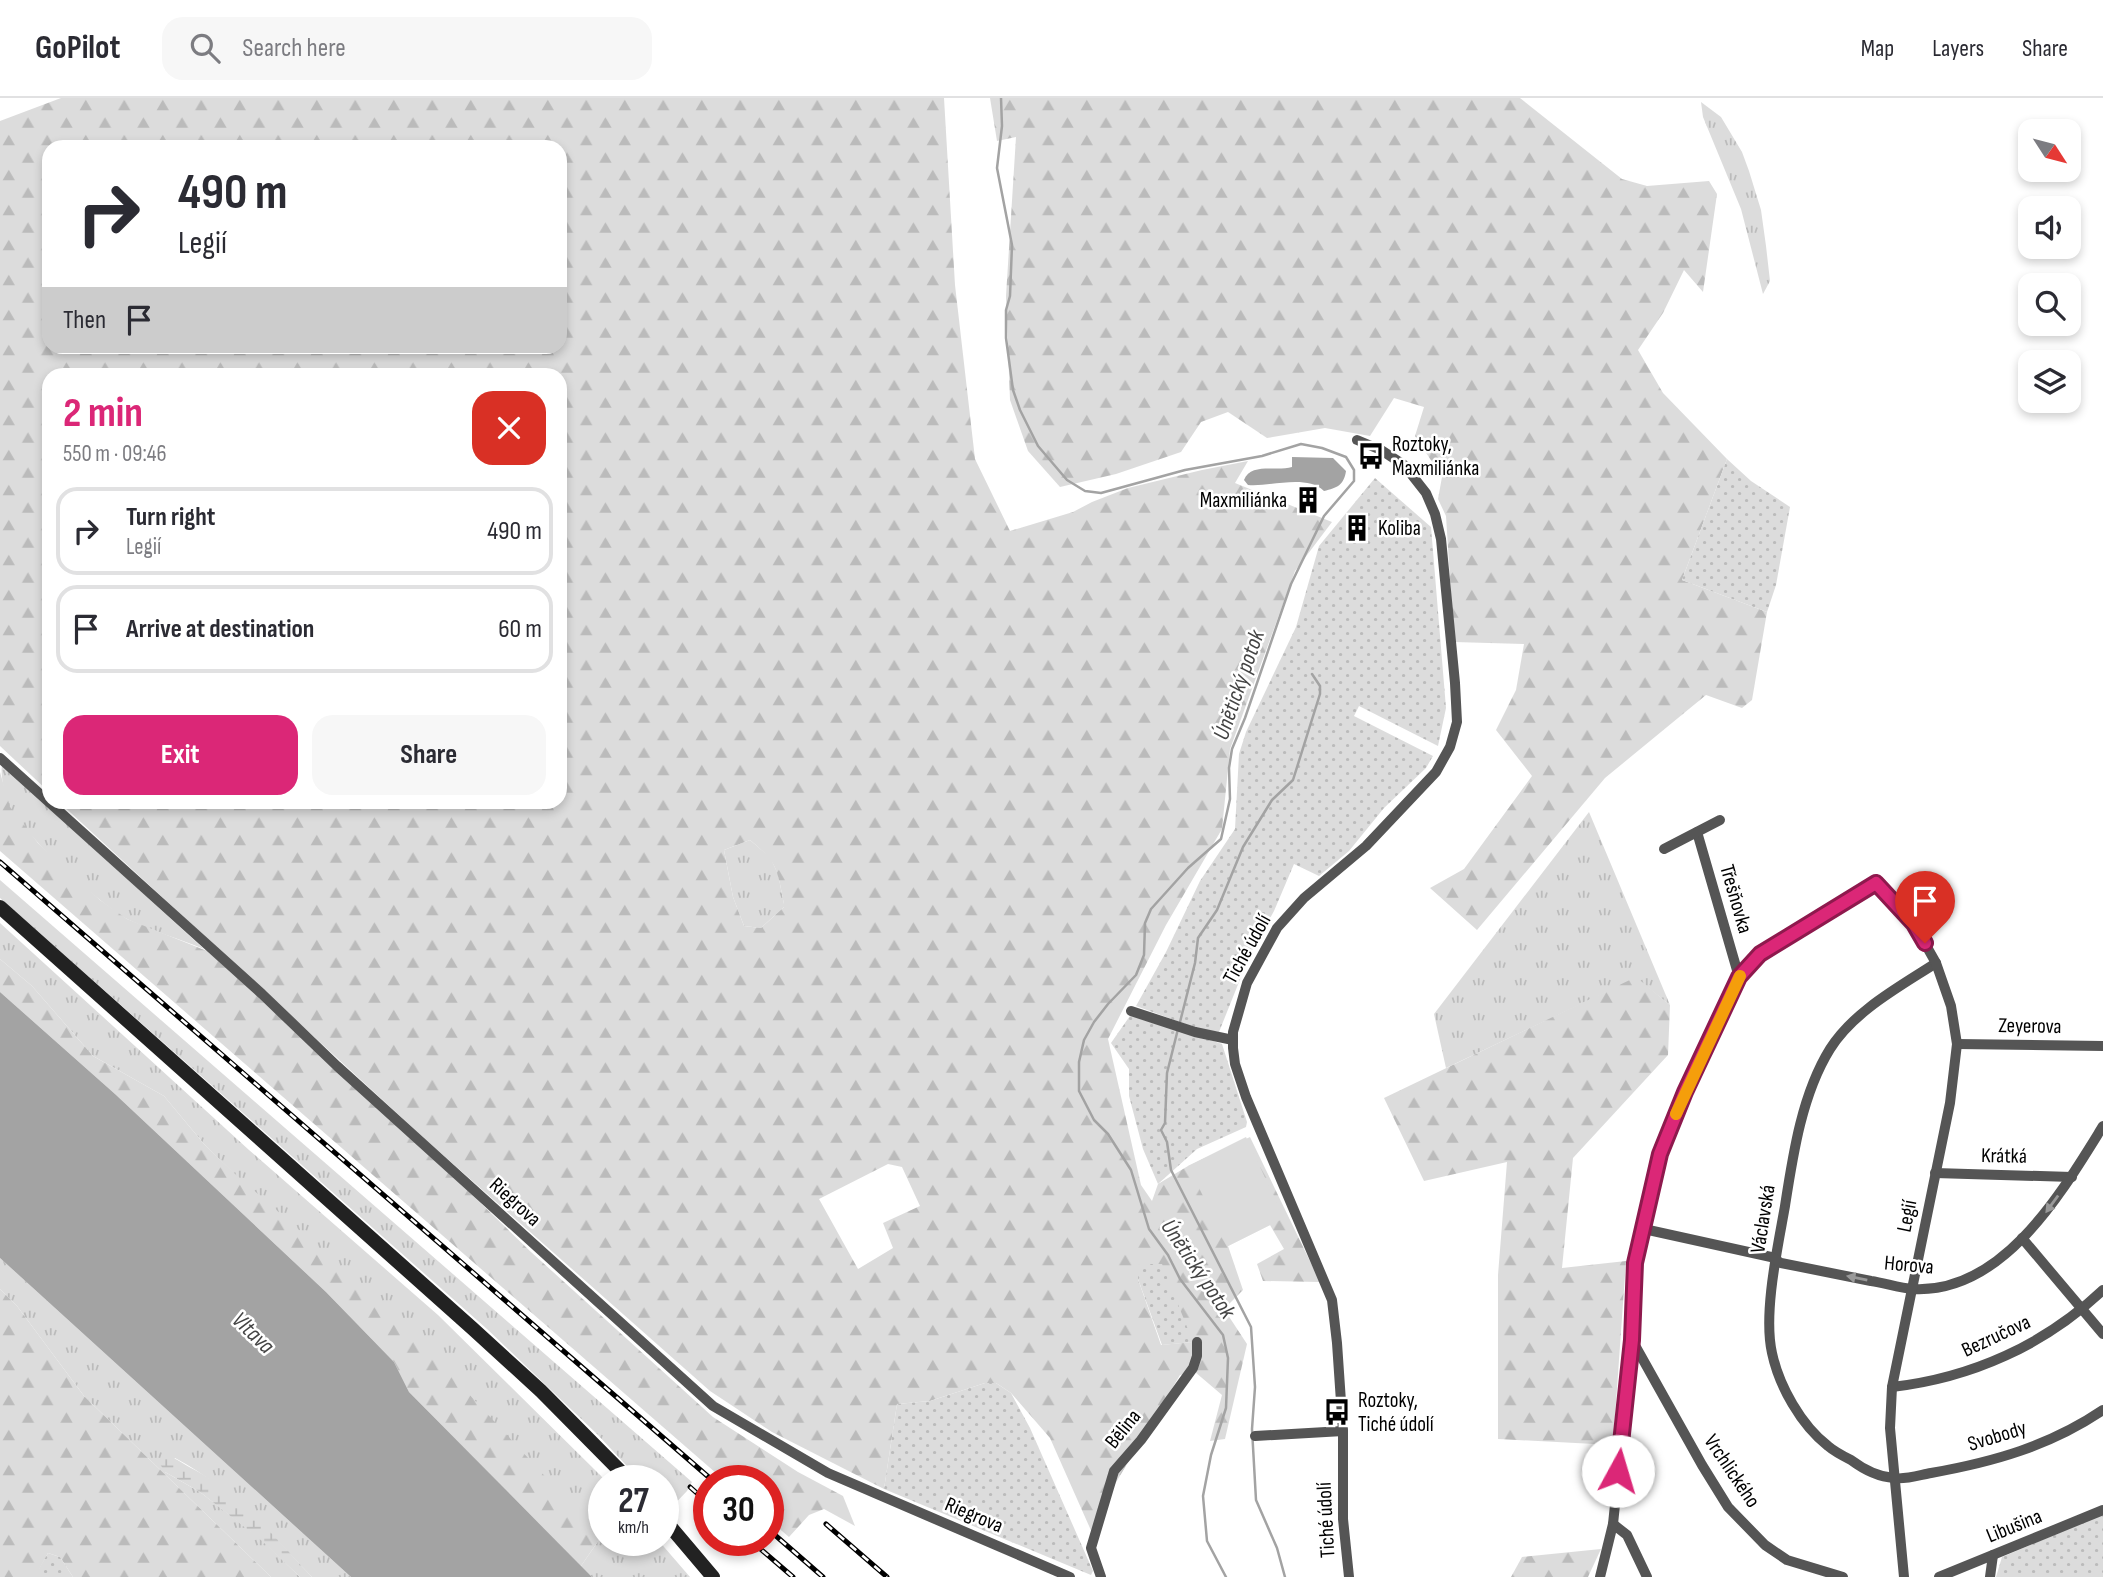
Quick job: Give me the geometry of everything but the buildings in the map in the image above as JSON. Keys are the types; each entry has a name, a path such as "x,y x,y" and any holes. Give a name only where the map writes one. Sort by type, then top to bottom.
{"main road":[{"path":"0,907 482,1336 615,1465"},
{"path":"679,1537 713,1577"}],"street":[{"name":"Tiché údolí","path":"1349,1577 1343,1519 1343,1431 1338,1343 1332,1300 1246,1097 1235,1064 1233,1040 1241,998 1277,928 1304,898 1366,845 1436,772 1450,747 1457,722 1441,539 1434,513 1426,493 1404,465 1381,450 1357,440"},
{"name":"Riegrova","path":"0,758 42,796"},
{"name":"Riegrova","path":"57,809 713,1406 828,1473 1070,1577"},
{"path":"1664,849 1720,820"},
{"name":"Třešňovka","path":"1697,832 1739,977"},
{"name":"Legií","path":"1739,977 1760,954 1876,883 1914,924 1936,963 1951,1006 1957,1044 1950,1103 1892,1387 1891,1428 1903,1577"},
{"name":"Václavská","path":"1895,1479 1865,1470 1827,1446 1801,1418 1783,1384 1772,1353 1769,1319 1794,1150 1814,1080 1830,1048 1851,1024 1887,995 1936,963"},
{"path":"1600,1577 1613,1524 1632,1340 1635,1263 1660,1154 1685,1092 1739,977"},
{"path":"1130,1011 1195,1032 1233,1040"},
{"name":"Zeyerova","path":"1957,1044 2103,1046"},
{"name":"Horova","path":"1644,1229 1771,1257 1781,1263 1913,1289 1945,1287 1969,1279 1995,1262 2022,1238 2072,1177 2103,1126"},
{"name":"Krátká","path":"1935,1173 2072,1177"},
{"path":"2022,1238 2103,1334"},
{"name":"Bezručova","path":"1892,1387 1957,1375 2006,1356 2082,1310 2103,1290"},
{"name":"Vrchlického","path":"1632,1340 1728,1507 1765,1545 1803,1572 1843,1577"},
{"name":"Bělina","path":"1101,1577 1091,1548 1114,1471 1193,1368 1197,1356 1197,1342"},
{"name":"Svobody","path":"1895,1479 1982,1464 2024,1450 2087,1421 2103,1410"},
{"path":"1255,1436 1343,1431"},
{"name":"Libušina","path":"1939,1577 2103,1510"},
{"path":"1613,1524 1627,1535 1647,1577"},
{"path":"1990,1577 1993,1555"}],"green space":[{"path":"61,98 944,98 955,285 975,459 1010,531 1073,512 1128,488 1248,461 1235,483 1332,522 1295,571 1230,749 1222,829 1166,925 1108,1039 1141,1185 1152,1201 1158,1184 1188,1166 1250,1137 1320,1282 1263,1281 1257,1264 1284,1249 1270,1225 1228,1246 1243,1290 1224,1309 1247,1344 1225,1439 1210,1441 1222,1395 1195,1372 1180,1375 1102,1506 1093,1535 1050,1438 1011,1393 996,1383 985,1383 930,1401 897,1404 884,1489 772,1432 710,1391 425,1139 67,809 567,809 567,368 42,368 42,785 0,746 0,121","holes":["750,840 775,868 784,907 761,928 744,926 733,897 724,850","888,1164 902,1167 920,1206 883,1223 893,1248 858,1269 819,1199","1138,1279 1192,1342 1161,1345"]},
{"path":"990,98 1520,98 1622,179 1647,186 1709,181 1717,194 1703,292 1684,270 1663,313 1638,350 1663,393 1727,459 1682,580 1767,612 1752,700 1742,708 1706,695 1605,778 1477,930 1430,888 1464,869 1532,776 1496,730 1516,690 1524,644 1454,642 1446,516 1438,499 1442,477 1415,436 1424,407 1394,398 1370,436 1325,428 1267,438 1228,412 1201,422 1181,452 1116,474 1060,487 1028,451 1010,400 1006,296 1016,137 997,141"},
{"path":"1701,102 1721,117 1742,152 1749,171 1761,210 1770,281 1763,294 1741,209 1703,117"},
{"path":"1727,459 1751,481 1790,507 1776,585 1767,612 1682,580"},
{"path":"1375,478 1431,527 1446,708 1438,746 1359,706 1354,716 1433,756 1426,768 1384,808 1349,851 1319,876 1294,864 1274,911 1251,952 1219,1032 1199,1029 1136,1006 1200,881 1235,829 1239,754 1246,732 1296,627 1319,546"},
{"path":"2,765 42,801 42,809 50,809 204,949 129,920 100,900 63,868 29,833 9,806"},
{"path":"0,772 10,807 38,843 100,900 127,919 207,951 713,1417 798,1472 843,1496 855,1526 824,1509 809,1515 789,1537 784,1533 784,1465 707,1465 0,851"},
{"path":"1589,812 1670,1005 1636,978 1446,1068 1434,1014"},
{"path":"750,840 770,857 778,874 784,904 761,928 744,926 733,897 724,850"},
{"path":"0,880 672,1465 626,1465 487,1329 0,898"},
{"path":"0,923 249,1150 438,1315 590,1465 588,1524 204,1144 164,1096 93,1056 32,986 0,959"},
{"path":"0,959 32,986 93,1056 164,1096 204,1144 347,1272 443,1366 588,1523 588,1556 581,1566 409,1392 394,1362 326,1292 115,1094 0,992"},
{"path":"1636,977 1670,1005 1668,1055 1573,1158 1562,1268 1626,1261 1613,1445 1498,1439 1498,1275 1507,1162 1424,1181 1384,1098"},
{"path":"1132,1013 1222,1044 1247,1122 1246,1127 1197,1149 1158,1184 1143,1149 1129,1096 1129,1069 1111,1043"},
{"path":"1246,1137 1284,1218 1228,1246 1188,1166"},
{"path":"0,1258 351,1577 312,1577 231,1497 175,1458 165,1472 200,1492 262,1540 300,1577 271,1577 84,1396 17,1306 0,1289"},
{"path":"1139,1264 1162,1264 1193,1342 1162,1345 1138,1279"},
{"path":"0,1289 17,1306 84,1396 271,1577 73,1577 60,1557 48,1553 35,1577 0,1577"},
{"path":"985,1383 996,1383 1011,1393 1030,1428 1093,1571 1091,1575 884,1489 897,1404 930,1401"},
{"path":"162,1457 178,1460 228,1492 312,1577 300,1577 262,1541 200,1492 165,1472 160,1464"},
{"path":"679,1471 692,1482 679,1499"},
{"path":"2103,1514 2103,1577 1996,1577 2002,1557"},
{"path":"1601,1549 1588,1577 1511,1577 1522,1557"},
{"path":"48,1553 60,1557 73,1577 34,1577"},
{"path":"588,1556 672,1556 690,1577 592,1577 581,1566"}],"water":[{"path":"1292,457 1333,458 1346,471 1344,480 1336,487 1324,491 1308,483 1248,485 1244,480 1247,474 1258,469 1292,467"},
{"name":"Vltava","path":"0,992 115,1094 326,1292 394,1362 409,1392 592,1577 351,1577 0,1258"}],"waterway":[{"name":"Únětický potok","path":"1001,98 1002,126 997,168 1012,245 1006,338 1013,390 1038,446 1067,480 1085,491 1101,493 1185,470 1262,456 1301,444 1346,457 1354,470 1354,481 1324,516 1291,584 1232,749 1229,768 1230,799 1221,839 1188,868 1151,909 1145,923 1144,955 1136,975 1094,1022 1084,1040 1079,1062 1079,1091 1094,1120 1108,1134 1131,1170 1149,1229 1168,1255 1180,1279 1223,1335 1228,1358 1226,1408 1211,1455 1203,1496 1207,1541 1226,1577"},
{"path":"1180,1022 1195,963 1198,938 1217,910 1243,847 1272,800 1293,780 1320,694 1320,686 1312,674"},
{"path":"1178,1029 1167,1073 1165,1123 1161,1130 1167,1142 1171,1170 1251,1327 1255,1387 1252,1429 1256,1500 1277,1548 1285,1577"}],"railway":[{"path":"0,862 695,1465"},
{"path":"690,1487 693,1490"},
{"path":"826,1524 887,1577"},
{"path":"784,1543 823,1577"},
{"path":"769,1556 793,1577"}],"slow traffic":[{"path":"1676,1114 1740,976"}],"place":[{"name":"Roztoky, Maxmiliánka","path":"1371,456"},
{"name":"Maxmiliánka","path":"1308,500"},
{"name":"Koliba","path":"1357,528"},
{"name":"Roztoky, Tiché údolí","path":"1337,1412"}],"route":[{"path":"1618,1471 1632,1340 1635,1263 1660,1154 1685,1092 1739,977 1760,954 1876,883 1914,924 1925,943"}]}
